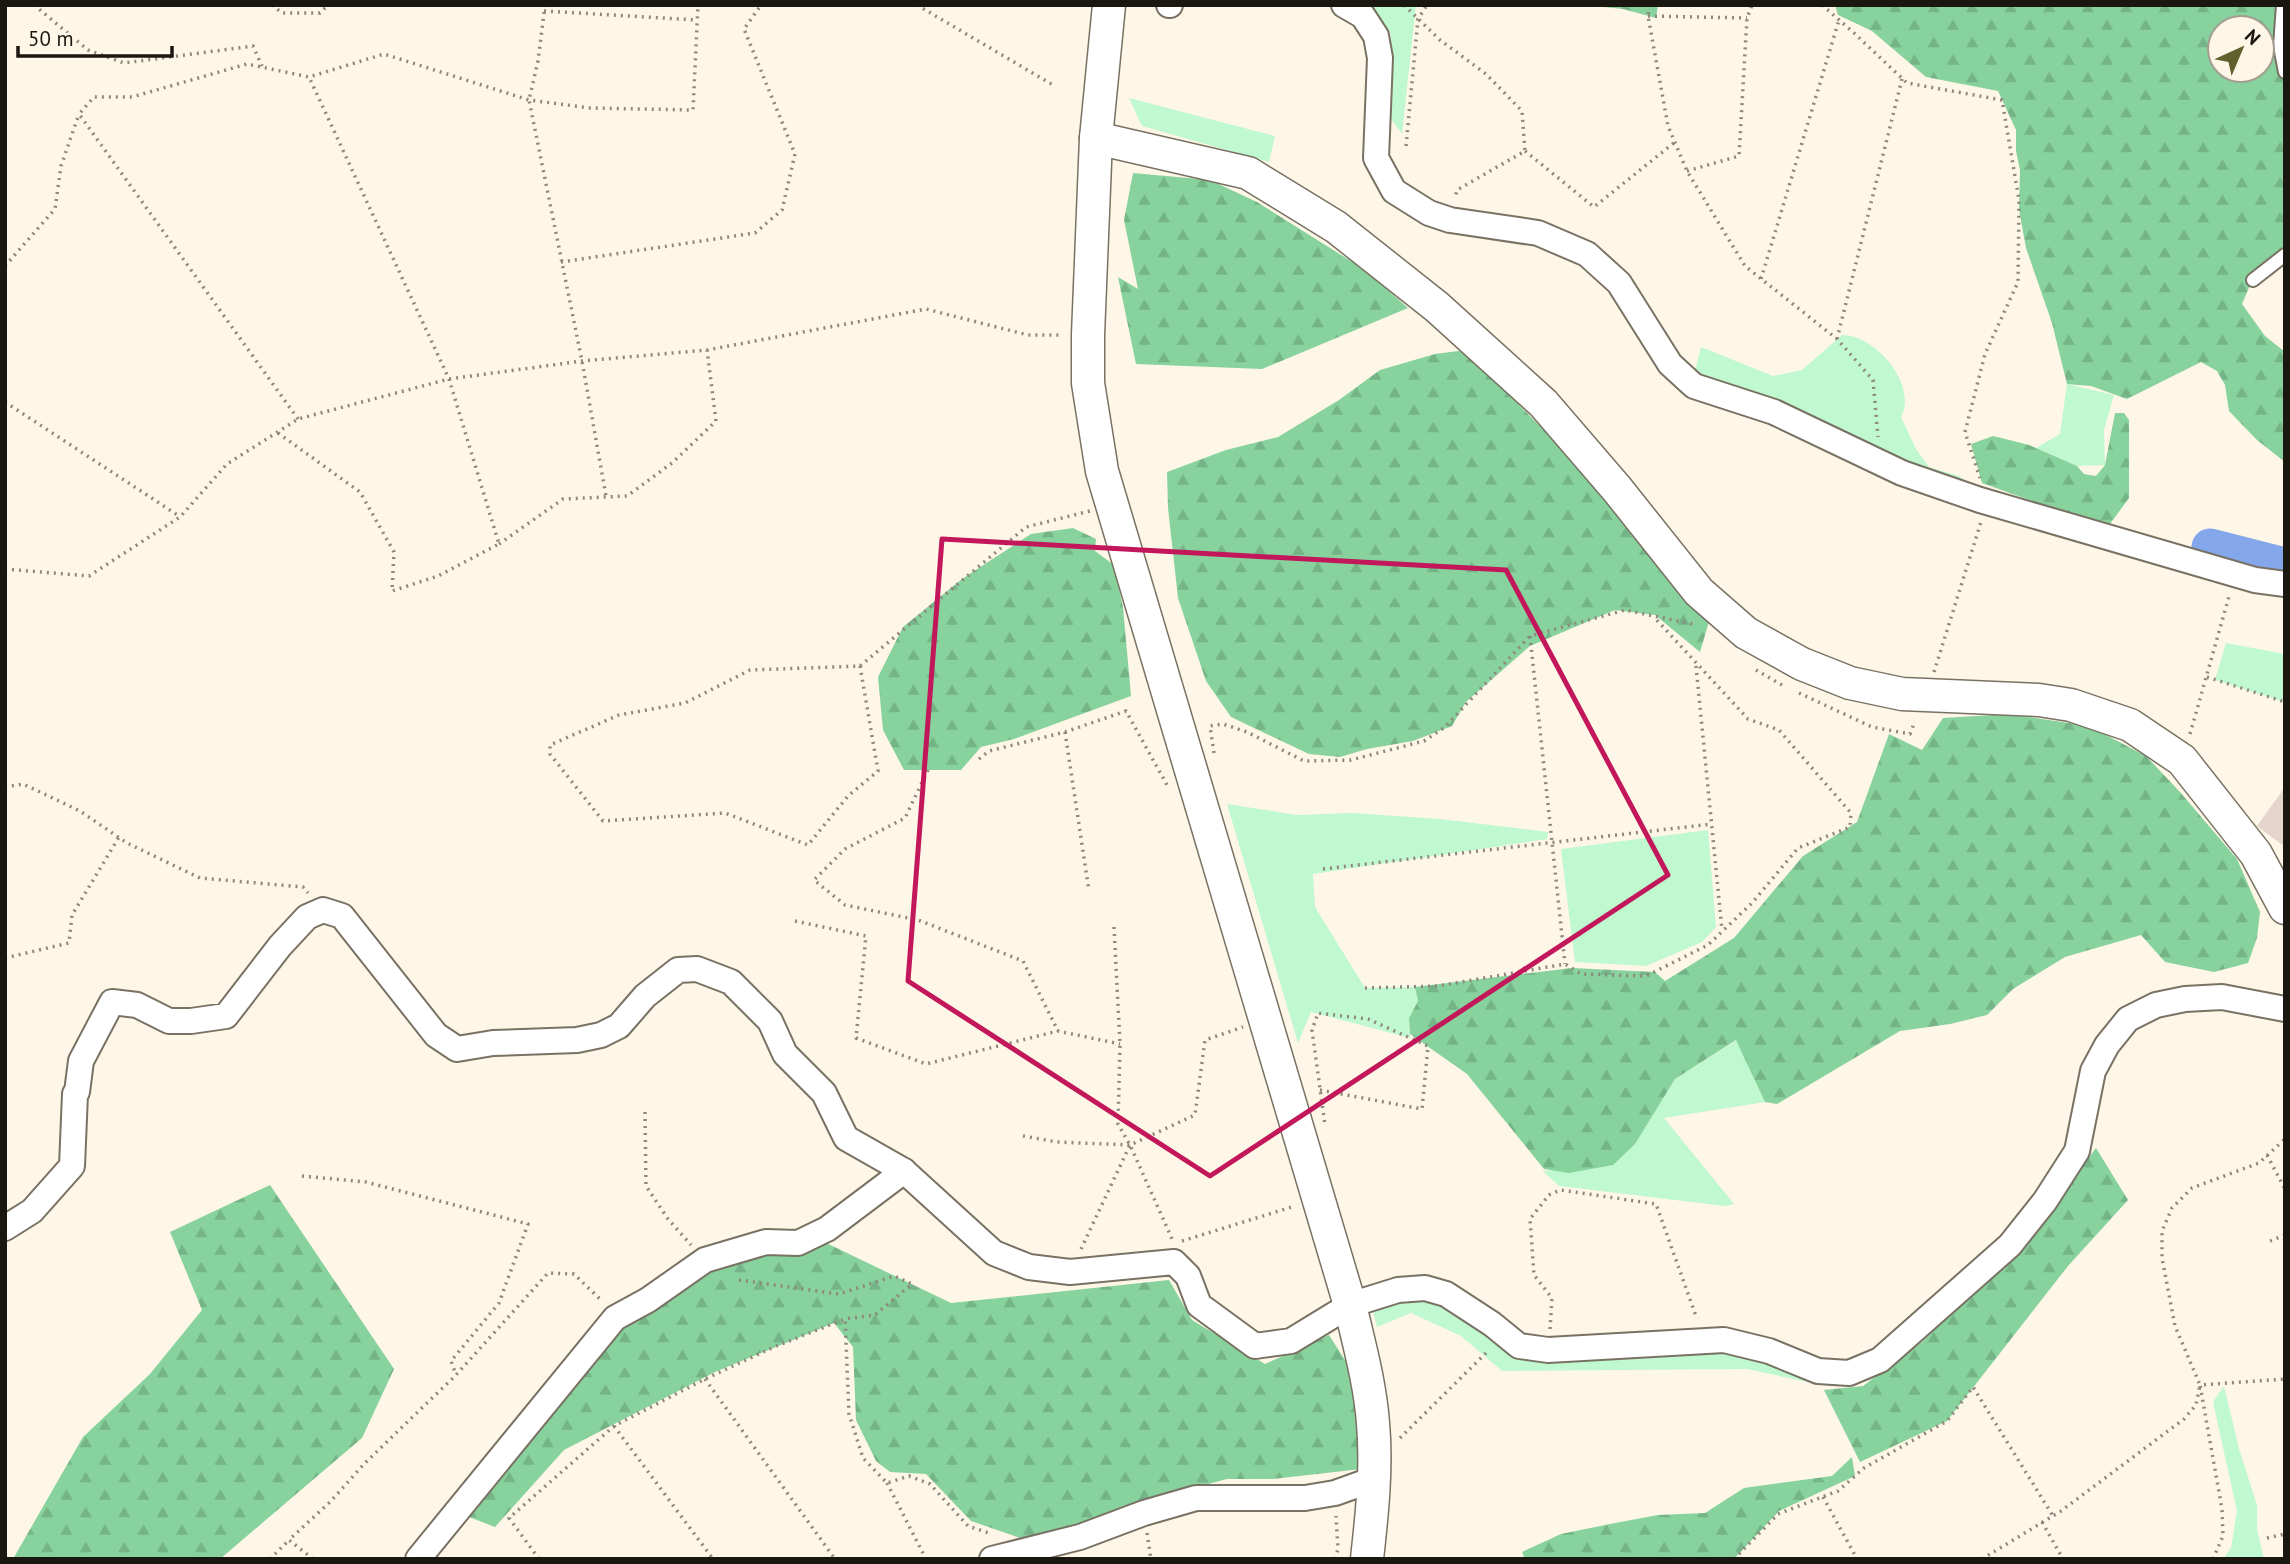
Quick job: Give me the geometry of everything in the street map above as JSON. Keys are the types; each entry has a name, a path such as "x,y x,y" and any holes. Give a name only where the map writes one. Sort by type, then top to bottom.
{"street":[{"path":"1109,5 1096,138 1088,335 1088,383 1102,471 1350,1305 1374,1424 1374,1471 1367,1559"},
{"path":"1344,5 1363,16 1376,36 1380,58 1377,158 1394,191 1429,213 1451,220 1538,233 1587,254 1619,283 1670,364 1694,386 1774,412 1902,473 1987,502 2236,575 2285,584"},
{"path":"1096,138 1248,173 1336,227 1437,307 1543,403 1617,488 1699,592 1746,633 1802,664 1850,683 1902,694 2039,700 2071,705 2130,725 2182,760 2256,854 2285,908"},
{"path":"5,1228 33,1211 72,1166 75,1094 82,1061 112,1002 137,1005 169,1021 226,1016 289,936 307,917 323,910 342,916 436,1035 457,1049 493,1043 577,1040 601,1035 619,1026 645,996 678,970 697,969 732,982 770,1021 785,1054 824,1093 846,1138 904,1171 994,1253 1029,1267 1070,1272 1174,1262 1188,1276 1199,1305 1255,1346 1291,1341 1350,1305 1398,1290 1425,1288 1446,1294 1519,1346 1548,1350 1724,1340 1769,1351 1818,1371 1849,1373 1880,1360 2010,1245 2045,1201 2077,1151 2093,1071 2107,1045 2128,1019 2156,1004 2197,998 2222,997 2285,1009"},
{"path":"418,1559 615,1318 648,1300 705,1259 766,1242 798,1243 836,1223 904,1171"},
{"path":"992,1559 1080,1537 1144,1513 1196,1498 1237,1496 1276,1499 1335,1493 1374,1471"}],"lane":[{"path":"2283,5 2280,46 2285,72"},
{"path":"2253,280 2285,255"}],"path":[{"path":"34,5 88,50 124,63 253,46 262,67"},
{"path":"272,5 282,13 320,13 328,5"},
{"path":"5,266 55,209 61,166 79,114 94,97 132,97 247,64 309,77 384,54 529,100 590,108 693,110 698,5"},
{"path":"561,262 755,233 782,210 795,154 744,29 761,5"},
{"path":"916,5 1053,85"},
{"path":"1404,5 1440,40 1486,74 1522,111 1525,150 1594,207 1675,142"},
{"path":"1406,146 1418,19 1427,5"},
{"path":"1649,5 1648,16 1668,126 1687,171 1745,266 1837,339 1873,380 1881,463"},
{"path":"1687,171 1739,156 1747,18 1752,5"},
{"path":"1755,669 1766,677 1872,727 1910,734 1927,695 1987,502 1965,432 1986,354 2018,282 2020,200 2002,100 1907,83 1822,5"},
{"path":"606,496 582,361 529,100 538,61 545,8 697,20"},
{"path":"1648,16 1747,18"},
{"path":"1761,279 1839,20"},
{"path":"309,77 449,379 499,544"},
{"path":"1837,339 1902,79"},
{"path":"79,114 298,419"},
{"path":"1451,220 1457,190 1525,150"},
{"path":"5,569 89,576 180,517 227,464 298,419 449,379 582,361 707,350 926,309 1028,335 1088,335"},
{"path":"277,432 360,492 394,552 392,591 438,576 499,544 563,499 627,496 672,463 716,421 707,350"},
{"path":"5,402 180,517"},
{"path":"860,666 878,771 848,796 808,845 725,813 603,821 550,754 550,745 619,715 685,703 750,670 860,666 1026,527 1112,505"},
{"path":"2182,760 2236,575"},
{"path":"1216,761 1210,726 1223,724 1247,732 1304,761 1351,760 1424,741 1445,727 1530,636 1625,610 1692,624 1703,631"},
{"path":"1365,988 1437,986 1565,964 1581,974 1646,976 1708,946 1752,903 1798,848 1850,827 1851,813 1779,730 1748,719 1653,616"},
{"path":"1530,636 1565,964"},
{"path":"1696,664 1723,930"},
{"path":"2206,677 2285,702"},
{"path":"979,759 989,751 1065,732 1126,711 1168,788 1197,793"},
{"path":"1065,732 1089,891"},
{"path":"928,770 905,818 845,849 814,880 845,905 918,920 1023,961 1058,1031"},
{"path":"5,787 23,784 80,811 118,837 200,878 303,887 323,910"},
{"path":"1323,869 1712,824"},
{"path":"5,958 69,943 72,915 118,837"},
{"path":"795,921 866,936 856,1038 926,1065 1058,1031 1120,1044"},
{"path":"1114,927 1120,1044 1118,1124 1174,1244 1318,1199"},
{"path":"1320,1090 1422,1109 1428,1046 1368,1019 1318,1013 1312,1030 1320,1090 1326,1127"},
{"path":"1023,1136 1057,1142 1130,1145 1195,1115 1205,1040 1265,1019"},
{"path":"645,1112 646,1186 668,1219 705,1259"},
{"path":"2213,1559 2223,1535 2222,1509 2200,1385 2175,1326 2162,1258 2162,1231 2172,1208 2192,1188 2259,1163 2285,1139"},
{"path":"1070,1272 1130,1145"},
{"path":"2267,1155 2285,1189"},
{"path":"302,1175 366,1182 528,1224 499,1303 451,1361 456,1375"},
{"path":"1548,1350 1552,1298 1534,1275 1530,1219 1549,1195 1560,1190 1656,1204 1704,1340"},
{"path":"2270,1241 2285,1235"},
{"path":"270,1559 456,1375 548,1273 574,1274 619,1317"},
{"path":"539,1559 509,1518 614,1426 705,1379 774,1348 845,1319 875,1315 912,1284 894,1276 839,1294 739,1280"},
{"path":"845,1319 849,1414 863,1458 887,1483 926,1559"},
{"path":"1374,1471 1493,1345 1507,1335"},
{"path":"705,1379 835,1559"},
{"path":"2200,1385 2285,1379"},
{"path":"1982,1559 2053,1516 2184,1419 2196,1405 2200,1385"},
{"path":"1734,1559 1778,1514 1838,1491 1864,1468 1947,1421 1973,1387 2053,1516"},
{"path":"614,1426 713,1559"},
{"path":"887,1483 909,1476 930,1484 968,1526 992,1534"},
{"path":"1335,1493 1338,1549 1335,1559"},
{"path":"1823,1497 1857,1559"},
{"path":"2042,1522 2063,1559"},
{"path":"2267,1538 2285,1534"},
{"path":"289,1541 313,1559"}],"highlighted area":[{"path":"942,539 1506,570 1668,875 1210,1176 908,981"}],"green space":[{"path":"1358,5 1416,5 1402,134 1388,115 1391,34"},
{"path":"1584,5 1658,5 1656,18 1623,9"},
{"path":"1835,5 2285,5 2285,255 2256,271 2242,304 2265,336 2285,352 2285,462 2257,440 2229,411 2225,385 2217,371 2201,362 2127,399 2091,386 2067,384 2052,323 2026,248 2019,210 2020,170 2016,130 1998,91 1926,77 1872,31 1838,15"},
{"path":"1129,98 1275,136 1269,162 1142,126"},
{"path":"1133,173 1210,180 1257,202 1365,270 1408,308 1262,369 1136,364 1118,277 1138,289 1124,220"},
{"path":"1842,335 1868,343 1891,364 1904,391 1905,404 1901,417 1916,449 1929,467 1959,476 1970,485 1692,384 1701,347 1773,376 1802,370"},
{"path":"1466,350 1594,482 1711,615 1700,652 1655,615 1615,610 1530,646 1466,702 1452,726 1413,741 1340,757 1309,754 1231,717 1206,681 1178,598 1168,508 1167,472 1226,450 1278,437 1339,400 1380,370 1435,354"},
{"path":"2067,384 2114,395 2104,430 2105,465 2077,466 2036,448 2060,434"},
{"path":"2115,413 2124,413 2129,420 2129,498 2107,528 1982,483 1971,444 1993,436 2029,445 2077,466 2084,474 2096,476 2105,465"},
{"path":"1073,528 1096,539 1095,551 1114,565 1123,607 1131,696 1014,739 981,747 961,770 904,770 883,730 878,677 903,627 962,579 1031,534"},
{"path":"2226,643 2285,654 2285,702 2215,680"},
{"path":"2009,714 2089,726 2146,756 2237,859 2260,912 2257,938 2248,963 2214,972 2165,962 2141,935 2065,957 2013,989 1987,1015 1950,1024 1900,1031 1777,1104 1765,1102 1736,1040 1675,1079 1635,1144 1613,1165 1569,1173 1544,1169 1467,1074 1410,1034 1409,1018 1418,1001 1415,987 1572,968 1655,972 1665,981 1734,938 1803,856 1857,822 1889,734 1922,750 1943,718"},
{"path":"1227,804 1297,815 1352,813 1440,819 1548,832 1547,839 1313,874 1315,907 1365,988 1415,987 1418,1001 1409,1018 1410,1038 1311,1012 1298,1043"},
{"path":"1708,830 1716,927 1702,942 1646,966 1575,962 1561,849"},
{"path":"1737,1040 1765,1102 1664,1118 1734,1204 1725,1206 1559,1186 1543,1171 1613,1165 1649,1121 1675,1079"},
{"path":"2096,1148 2128,1200 2068,1266 1947,1421 1860,1462 1824,1390 1863,1386 1922,1342 2010,1261"},
{"path":"270,1185 394,1369 362,1438 220,1559 13,1559 83,1437 150,1374 202,1310 170,1232"},
{"path":"820,1240 951,1303 1169,1280 1192,1320 1265,1364 1329,1335 1350,1368 1361,1469 1273,1479 1227,1479 1178,1492 1032,1542 971,1521 926,1474 890,1472 876,1461 856,1420 853,1347 834,1323 715,1372 564,1450 495,1527 469,1517 611,1323 705,1260"},
{"path":"1403,1295 1437,1297 1511,1353 1701,1350 1806,1370 1817,1384 1747,1369 1502,1371 1461,1336 1411,1313 1377,1327 1372,1307"},
{"path":"2224,1386 2239,1449 2257,1505 2257,1529 2264,1559 2223,1559 2231,1548 2237,1511 2213,1402"},
{"path":"1852,1457 1855,1476 1779,1511 1734,1559 1525,1559 1522,1552 1561,1534 1658,1515 1705,1513 1744,1488 1832,1476"}],"building":[{"path":"2285,787 2285,847 2257,826"}],"waterway":[{"path":"2210,547 2285,566"}]}
